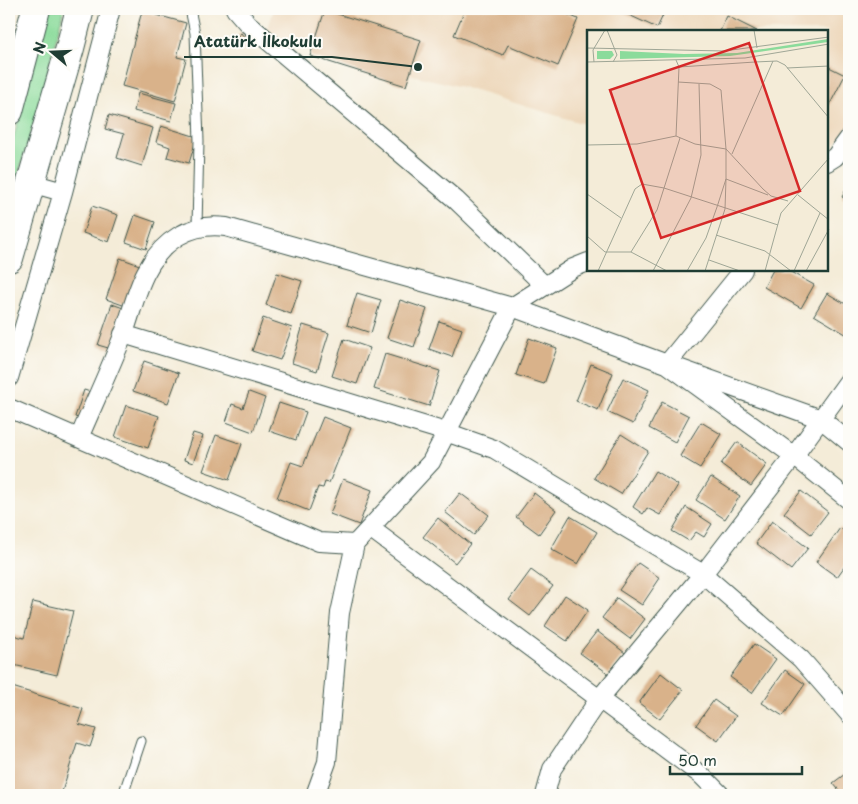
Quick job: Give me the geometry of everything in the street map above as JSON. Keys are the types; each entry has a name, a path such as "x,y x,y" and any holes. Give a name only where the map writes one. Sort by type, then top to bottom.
{"highway":[{"path":"9,111 36,9"},
{"path":"9,258 80,9"}],"street":[{"path":"9,378 63,192 111,9"},
{"path":"235,9 248,24 456,200 545,286"},
{"path":"829,162 849,138"},
{"path":"31,183 63,192"},
{"path":"79,438 123,334 145,274 172,240 184,232 197,227 212,225 226,227 512,307 821,419 849,442"},
{"path":"315,795 326,762 340,613 355,544 431,462 512,307 573,268 587,262"},
{"path":"666,364 742,271"},
{"path":"123,334 446,432 494,449 703,574 801,659 849,714"},
{"path":"666,364 794,456 849,500"},
{"path":"545,795 552,769 599,699 703,574 794,456 849,380"},
{"path":"9,408 319,542 355,544"},
{"path":"370,528 701,775 721,795"}],"lane":[{"path":"190,9 195,33 199,141 197,227"},
{"path":"123,795 141,741"}],"shaded area":[{"path":"274,9 849,9 849,128 828,152 828,30 587,30 587,125 462,87 281,43 267,31"}],"green space":[{"path":"49,9 64,9 34,123 9,205 9,154"}],"building":[{"path":"465,9 564,9 562,12 578,19 558,66 508,45 503,55 454,35"},
{"path":"616,9 666,9 657,28"},
{"path":"325,10 421,40 406,86 310,56"},
{"path":"142,11 186,23 177,57 186,59 175,101 122,86"},
{"path":"727,16 755,30 720,30"},
{"path":"241,33 246,39 236,49 230,43"},
{"path":"828,66 845,75 828,108"},
{"path":"138,93 176,103 171,121 134,111"},
{"path":"109,115 153,128 142,166 117,158 124,134 105,129"},
{"path":"161,126 197,137 189,163 167,157 170,147 156,142"},
{"path":"849,184 849,201 842,197"},
{"path":"92,206 118,215 109,242 83,233"},
{"path":"135,215 155,222 146,249 126,242"},
{"path":"120,258 145,267 131,308 106,299"},
{"path":"772,271 789,271 814,285 801,308 764,287"},
{"path":"277,273 302,281 291,314 266,305"},
{"path":"357,293 381,300 371,333 347,325"},
{"path":"827,293 849,306 849,336 814,315"},
{"path":"400,300 427,309 414,347 387,338"},
{"path":"112,304 129,310 115,350 98,345"},
{"path":"263,318 292,328 280,360 252,351"},
{"path":"439,321 462,329 452,357 429,349"},
{"path":"303,325 329,333 317,371 292,363"},
{"path":"529,338 557,348 544,384 516,375"},
{"path":"344,339 370,348 357,384 332,376"},
{"path":"385,354 440,371 429,406 374,389"},
{"path":"144,361 179,373 168,403 133,391"},
{"path":"591,364 613,373 598,410 576,401"},
{"path":"623,378 649,390 633,424 607,412"},
{"path":"84,390 94,393 84,420 75,417"},
{"path":"249,392 265,398 253,432 226,422 232,404 243,408"},
{"path":"662,402 689,416 675,442 649,428"},
{"path":"279,403 306,412 296,440 269,431"},
{"path":"126,405 159,416 148,448 115,437"},
{"path":"323,417 351,428 329,483 325,482 323,488 318,487 309,511 277,498 291,462 303,466"},
{"path":"701,422 721,434 700,468 680,456"},
{"path":"193,433 203,436 193,463 184,460"},
{"path":"621,434 648,451 621,494 594,478"},
{"path":"216,435 242,444 229,480 203,471"},
{"path":"737,442 767,464 751,486 721,464"},
{"path":"655,471 678,485 660,515 647,508 643,514 633,507"},
{"path":"711,477 740,496 725,519 696,500"},
{"path":"343,479 372,490 359,525 330,514"},
{"path":"801,491 828,512 811,534 784,513"},
{"path":"460,493 489,515 474,535 445,512"},
{"path":"534,493 556,510 539,534 516,517"},
{"path":"686,507 712,524 704,537 696,532 689,541 672,531"},
{"path":"570,516 597,532 578,564 551,549"},
{"path":"438,518 470,544 455,563 423,537"},
{"path":"772,521 808,548 791,570 756,543"},
{"path":"840,528 849,534 849,560 837,577 816,562"},
{"path":"638,563 660,578 642,605 619,590"},
{"path":"531,570 553,586 530,616 509,600"},
{"path":"565,595 588,610 567,641 545,626"},
{"path":"617,598 645,619 630,639 602,618"},
{"path":"33,602 73,611 57,675 9,664 9,634 24,638"},
{"path":"597,631 625,653 609,674 580,653"},
{"path":"754,644 776,659 752,693 730,677"},
{"path":"785,670 805,684 783,716 762,703"},
{"path":"661,673 683,690 660,719 639,703"},
{"path":"9,686 83,709 78,724 96,729 90,747 77,743 61,795 9,795"},
{"path":"714,700 736,716 718,741 696,725"},
{"path":"849,771 849,795 843,795 833,783"}],"place":[{"name":"Atatürk İlkokulu","path":"418,67"}]}
